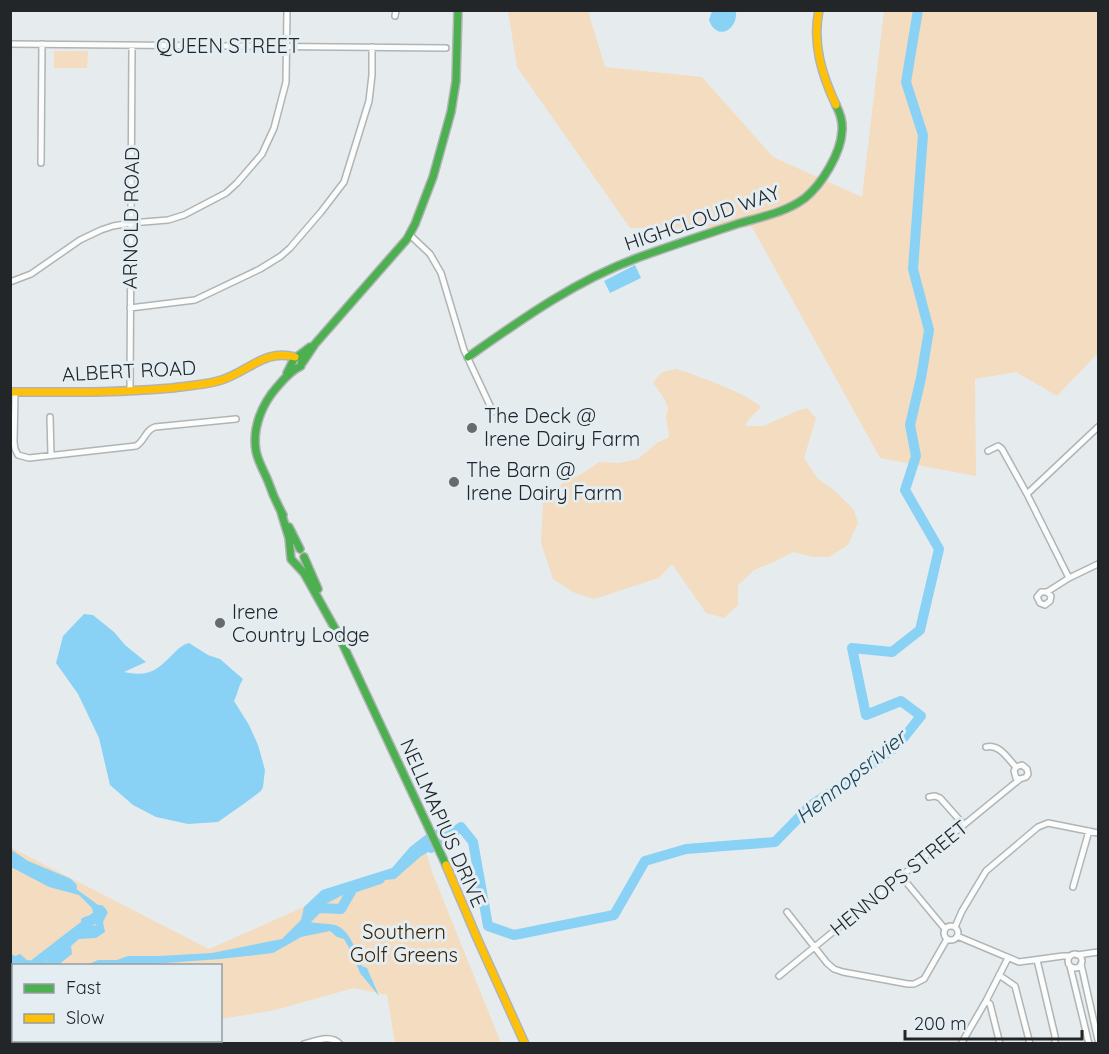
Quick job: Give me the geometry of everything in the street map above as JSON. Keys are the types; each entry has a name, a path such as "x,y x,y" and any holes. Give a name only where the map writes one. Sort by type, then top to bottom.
{"main road":[{"path":"281,512 291,551 290,557 292,561 300,562 304,557 303,552 281,512 262,467 255,442 258,425 264,406 296,362 315,344 410,235 433,177 452,106 456,81 458,10"},
{"name":"HIGHCLOUD WAY","path":"468,357 550,301 589,279 621,264 676,244 773,213 802,200 813,190 827,171 843,132 837,105 824,78 822,68 816,24 819,10"},
{"name":"ALBERT ROAD","path":"13,392 130,391 216,382 279,354 296,362"},
{"path":"291,551 300,549"},
{"name":"NELLMAPIUS DRIVE","path":"304,557 329,616"},
{"name":"NELLMAPIUS DRIVE","path":"295,562 329,616 361,681 440,850 525,1044"}],"street":[{"path":"10,282 31,274 74,244 113,226 168,219 184,214 225,193 243,176 262,154 274,128 286,84 287,10"},
{"name":"QUEEN STREET","path":"10,44 446,48"},
{"path":"41,163 42,44"},
{"name":"ARNOLD ROAD","path":"130,391 132,45"},
{"path":"130,308 195,300 265,266 290,248 344,182 369,100 372,47"},
{"path":"410,235 430,254 441,273 464,350 493,412"},
{"path":"13,392 12,442 16,452 21,457 28,458 136,446 149,429 155,427 236,419"},
{"path":"50,417 51,455"},
{"path":"1027,494 1098,427"},
{"path":"988,451 998,446 1002,449 1069,578"},
{"path":"1047,592 1098,564"},
{"path":"986,747 994,746 1000,750 1016,767"},
{"path":"1024,766 1028,771 1026,777 1020,779 1016,777 1014,774 1016,767 1024,766"},
{"name":"HENNOPS STREET","path":"779,976 1020,779"},
{"path":"929,797 940,798 964,825"},
{"path":"957,936 955,927 962,911 986,871 995,861 1038,827 1048,823 1098,833"},
{"path":"1073,887 1089,831"},
{"path":"901,876 945,929 944,934 947,939"},
{"path":"787,912 827,963 839,971 910,984 924,979 947,939"},
{"path":"945,929 950,926 955,927"},
{"path":"947,939 957,936"},
{"path":"957,936 1019,962 1098,952"},
{"path":"1050,958 1070,964 1075,968 1098,952"},
{"path":"1074,956 1081,962 1098,1040"},
{"path":"1074,956 1068,960 1089,1044"},
{"path":"965,1042 1008,958"},
{"path":"1037,960 1055,1036 1054,1044"},
{"path":"999,975 1015,986 1030,1044"},
{"path":"1078,1002 1089,1000"},
{"path":"986,1001 990,1004 1000,1044"},
{"path":"304,1044 331,1038 340,1044"}],"green space":[{"path":"508,11 588,11 605,67 702,77 773,157 862,197 884,11 1098,11 1098,353 1057,396 1016,372 975,379 976,476 880,458 752,227 630,228 517,67"},
{"path":"54,51 88,51 87,68 54,68"},
{"path":"676,369 735,391 761,407 745,426 763,426 807,408 816,418 804,458 817,478 835,491 854,510 858,523 848,545 829,557 813,557 793,552 754,570 738,585 738,605 724,618 706,613 672,564 659,578 594,599 575,593 553,579 541,543 543,503 565,481 580,475 599,462 619,463 638,459 657,443 669,437 666,417 668,408 653,383 662,372"},
{"name":"Southern Golf Greens","path":"10,847 209,949 426,851 432,872 501,1043 395,1043 387,995 354,988 275,1010 222,1019 222,964 12,964 12,1042 101,1042 92,1044 11,1043"}],"water":[{"path":"712,11 736,11 734,24 726,31 717,31 709,20"},
{"path":"635,265 641,278 610,293 604,281"},
{"path":"84,614 93,615 146,662 124,672 140,674 152,671 162,665 180,647 189,643 208,655 220,659 243,679 234,701 258,745 265,770 261,791 218,822 188,824 156,817 133,805 110,785 99,738 78,694 56,663 63,636"},
{"path":"448,825 441,844 420,857 395,879 375,881 356,888 318,908 310,922 335,925 345,931 362,966 367,968 379,996 360,973 344,939 330,931 301,937 273,953 152,964 89,964 98,960 117,960 128,956 212,953 282,939 301,920 304,907 322,890 392,868 410,847 428,833"},
{"path":"11,856 68,883 108,912 103,922 105,932 96,938 79,939 71,946 72,954 59,964 12,964 11,973 11,954 15,956 20,954 27,960 46,962 61,941 76,927 80,931 96,925 92,919 81,921 93,913 92,908 79,895 49,887 11,867"}],"waterway":[{"name":"Hennopsrivier","path":"431,848 461,827 473,842 488,926 514,935 614,915 645,861 686,849 775,842 810,806 897,746 921,716 901,701 866,715 852,648 892,652 920,630 939,549 905,490 916,456 910,425 929,330 913,269 923,135 906,82 918,10"},
{"name":"Hennopsrivier","path":"10,855 25,865 68,883 72,887"},
{"name":"Hennopsrivier","path":"308,918 318,908 341,909 353,888 380,879"},
{"name":"Hennopsrivier","path":"35,964 102,912 100,910"}],"traffic: fast":[{"path":"303,362 315,344 407,239 415,224 433,177 451,112 456,81 458,10"},
{"path":"468,357 571,289 614,267 781,211 805,198 824,176 838,149 842,124 836,105"},
{"path":"287,373 294,359 310,347"},
{"path":"283,515 258,459 255,434 259,417 267,401 285,378 301,366 302,360"},
{"path":"281,512 289,538 291,559 304,573 338,634 446,865"},
{"path":"289,527 300,549"},
{"path":"304,557 318,589"}],"traffic: slow":[{"path":"819,10 817,35 820,59 826,82 836,105"},
{"path":"10,392 132,391 172,388 228,378 255,363 274,356 295,357"},
{"path":"446,865 525,1044"}],"place":[{"name":"The Deck @ Irene Dairy Farm","path":"472,428"},
{"name":"The Barn @ Irene Dairy Farm","path":"454,482"},
{"name":"Irene Country Lodge","path":"220,623"}]}
